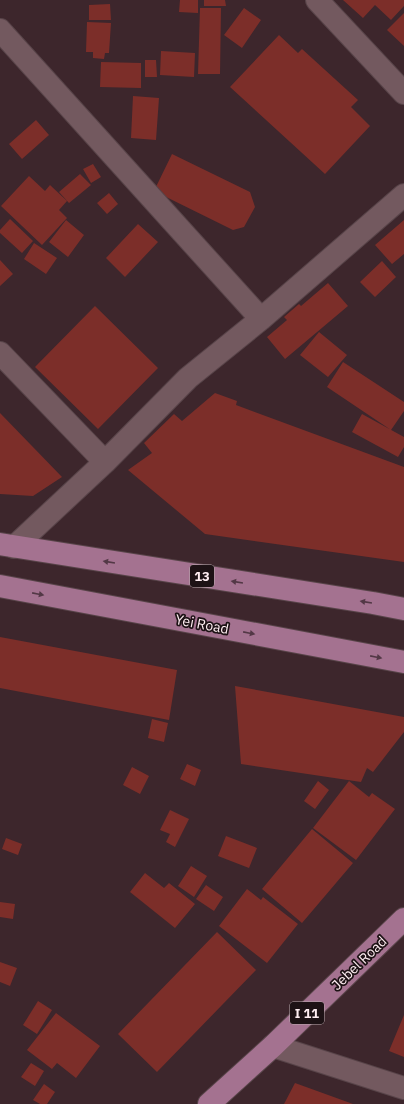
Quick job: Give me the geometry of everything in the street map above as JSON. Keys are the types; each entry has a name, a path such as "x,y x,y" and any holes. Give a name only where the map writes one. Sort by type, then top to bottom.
{"main road":[{"name":"13","path":"7,546 404,609"},
{"name":"Yei Road","path":"0,586 404,662"},
{"name":"Jebel Road","path":"209,1104 273,1046 404,919"}],"street":[{"path":"316,0 404,93"},
{"path":"0,30 261,319"},
{"path":"7,546 105,462 188,378 261,319 404,195"},
{"path":"0,353 105,462"},
{"path":"273,1046 404,1088"}],"building":[{"path":"180,0 198,0 198,13 179,12"},
{"path":"204,0 225,0 226,6 204,6"},
{"path":"343,0 404,0 404,6 391,20 375,5 363,18"},
{"path":"110,4 111,20 89,20 89,5"},
{"path":"200,8 221,8 220,74 198,74"},
{"path":"244,8 261,20 242,48 224,35"},
{"path":"404,13 404,46 387,30"},
{"path":"87,22 111,23 109,53 105,53 104,59 93,58 93,52 86,52"},
{"path":"279,35 298,53 302,49 358,100 351,107 370,126 325,174 230,87"},
{"path":"161,51 195,53 194,77 160,75"},
{"path":"145,60 156,60 157,77 145,77"},
{"path":"101,62 141,63 141,88 100,87"},
{"path":"133,96 159,98 156,140 131,138"},
{"path":"36,120 49,135 22,159 9,144"},
{"path":"172,154 250,192 255,207 244,227 233,230 154,191"},
{"path":"93,164 101,177 91,183 83,169"},
{"path":"80,174 91,185 69,203 59,192"},
{"path":"29,176 45,191 50,185 67,201 59,210 67,218 42,245 1,206"},
{"path":"109,193 118,204 107,214 97,203"},
{"path":"10,219 33,241 22,253 0,233 0,230"},
{"path":"66,220 84,235 68,257 49,242"},
{"path":"404,220 404,254 392,264 375,245"},
{"path":"138,224 158,242 125,277 106,258"},
{"path":"34,243 57,258 46,274 24,259"},
{"path":"0,260 13,274 0,286"},
{"path":"382,261 396,277 375,297 360,282"},
{"path":"328,283 348,306 285,359 267,337 287,320 284,317 299,304 301,306"},
{"path":"95,306 158,368 98,429 35,367"},
{"path":"319,332 347,355 328,377 300,355"},
{"path":"343,362 404,402 404,411 391,430 327,387"},
{"path":"215,393 237,401 236,405 404,467 404,562 205,534 128,470 152,453 144,443 174,414 182,421"},
{"path":"0,413 62,477 33,496 0,494"},
{"path":"362,414 404,437 404,447 398,457 352,432"},
{"path":"0,637 177,670 169,720 0,688"},
{"path":"235,686 404,717 404,732 373,772 367,768 361,782 241,764"},
{"path":"152,719 168,723 164,742 148,738"},
{"path":"187,764 201,770 195,786 180,779"},
{"path":"132,767 149,776 140,794 123,785"},
{"path":"318,781 329,790 315,809 304,801"},
{"path":"349,781 369,797 372,793 395,809 356,860 313,828"},
{"path":"170,810 189,819 175,847 166,842 170,834 160,830"},
{"path":"312,829 353,863 302,923 262,889"},
{"path":"226,836 257,848 249,868 218,856"},
{"path":"6,838 22,844 18,855 2,849"},
{"path":"191,866 207,876 194,897 178,886"},
{"path":"145,873 164,888 169,883 195,904 175,928 130,892"},
{"path":"206,885 223,897 214,911 196,899"},
{"path":"247,889 261,900 263,897 298,924 267,963 219,926"},
{"path":"0,902 15,904 13,919 0,917"},
{"path":"217,932 256,970 157,1072 118,1034"},
{"path":"0,962 17,968 10,986 0,982"},
{"path":"38,1001 52,1010 37,1034 23,1025"},
{"path":"56,1013 100,1046 76,1078 57,1063 52,1069 27,1050"},
{"path":"404,1015 404,1057 389,1051"},
{"path":"31,1063 44,1071 35,1086 21,1077"},
{"path":"295,1083 353,1104 284,1104"},
{"path":"44,1084 55,1092 47,1104 40,1104 33,1100"}]}
